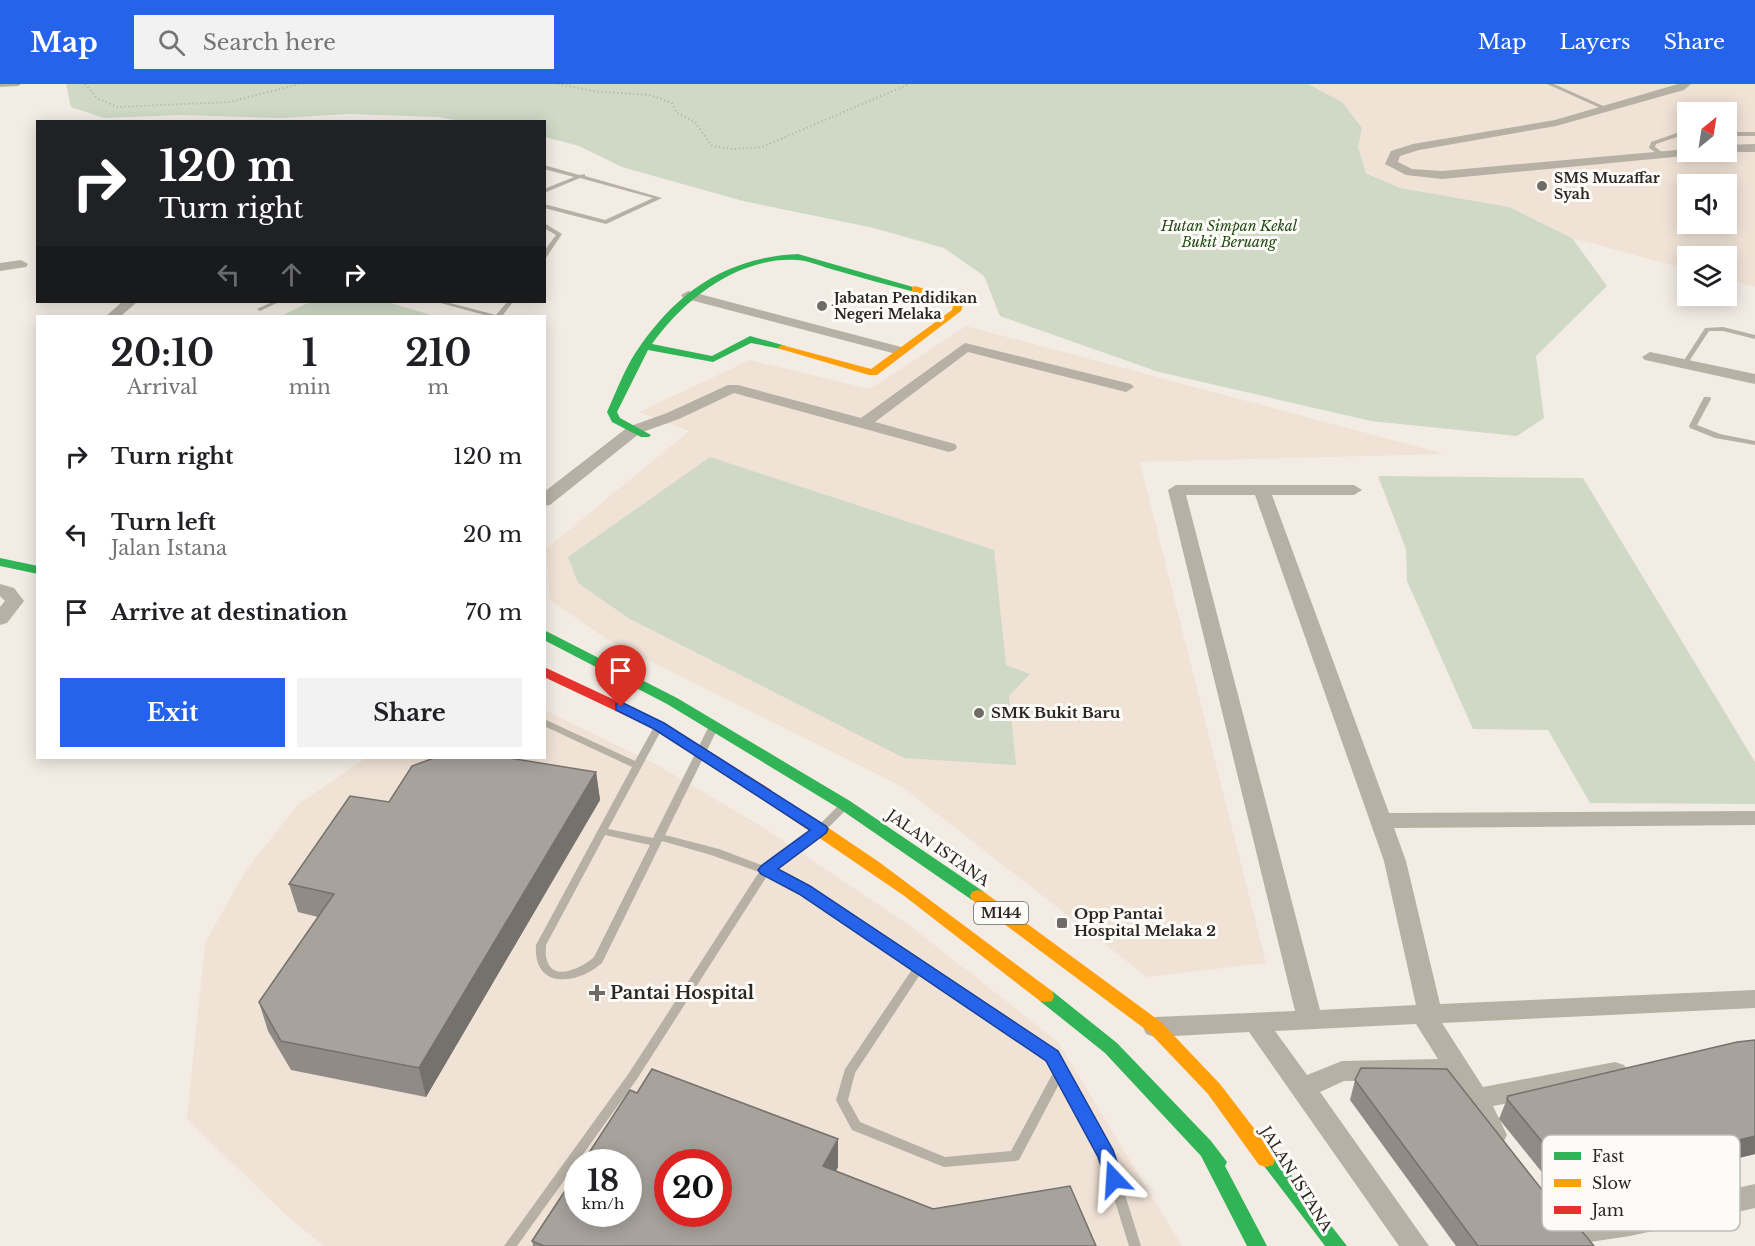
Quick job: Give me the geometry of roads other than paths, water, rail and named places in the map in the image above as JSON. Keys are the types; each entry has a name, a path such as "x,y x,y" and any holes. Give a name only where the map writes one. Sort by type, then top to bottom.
{"main road":[{"path":"644,430 616,420 612,412 645,346 688,295 741,265 773,256 798,257 950,299 958,305 956,311 873,373 750,339 712,359 645,346"},
{"path":"0,562 36,570"},
{"name":"JALAN ISTANA","path":"546,635 604,664 714,726 845,805 985,901 1155,1027 1214,1089 1254,1140 1319,1246"},
{"path":"555,659 602,698"},
{"name":"M144","path":"546,672 659,726 820,829 961,928 1111,1048 1204,1146 1246,1198 1258,1217"},
{"path":"1254,1140 1337,1246"},
{"path":"1204,1146 1257,1246"}],"street":[{"path":"1677,152 1442,176 1410,172 1391,164 1395,154 1417,147 1536,127 1680,88 1685,84"},
{"path":"1737,149 1755,148"},
{"path":"0,267 21,264"},
{"path":"688,295 900,351"},
{"path":"113,315 129,303"},
{"path":"864,423 965,347 1126,387"},
{"path":"1650,357 1755,379"},
{"path":"546,500 644,430 733,388 949,447"},
{"path":"546,511 644,430"},
{"path":"1310,1020 1176,490 1354,490"},
{"path":"1262,490 1395,861 1428,1016 1456,1068 1477,1099 1486,1125 1507,1152"},
{"path":"0,590 7,592 15,601 0,620"},
{"path":"1380,821 1755,818"},
{"path":"1155,1027 1755,999"},
{"path":"1255,1022 1415,1246"},
{"path":"1477,1099 1638,1067"},
{"path":"1301,1089 1342,1071 1456,1068"},
{"path":"1740,1199 1755,1196"},
{"path":"1575,1231 1588,1239 1610,1231"}],"lane":[{"path":"0,85 18,84"},
{"path":"1550,84 1607,109"},
{"path":"1737,134 1755,134"},
{"path":"1660,153 1652,148 1653,143 1677,135"},
{"path":"546,167 583,175 659,198 606,222 546,207"},
{"path":"546,190 583,175"},
{"path":"546,226 559,234 546,254"},
{"path":"260,309 274,303"},
{"path":"444,303 490,315"},
{"path":"500,315 509,303"},
{"path":"1684,365 1707,329 1755,337"},
{"path":"1707,399 1693,426 1718,436 1755,443"},
{"path":"546,723 637,766"},
{"path":"659,726 541,945 539,954 542,965 550,973 566,977 580,974 598,960 714,726"},
{"path":"510,1246 633,1076 766,870 820,829 845,805"},
{"path":"602,831 696,845 766,870 805,890 1052,1056 1107,1156 1135,1246"},
{"path":"919,967 849,1072 842,1100 856,1125 944,1162 1015,1156 1060,1071"}],"place":[{"name":"SMS Muzaffar Syah","path":"1542,186"},
{"name":"Jabatan Pendidikan Negeri Melaka","path":"822,306"},
{"name":"SMK Bukit Baru","path":"979,713"},
{"name":"Opp Pantai Hospital Melaka 2","path":"1062,923"},
{"name":"Pantai Hospital","path":"597,993"}],"park label":[{"name":"Hutan Simpan Kekal Bukit Beruang","path":"1229,234"}]}
